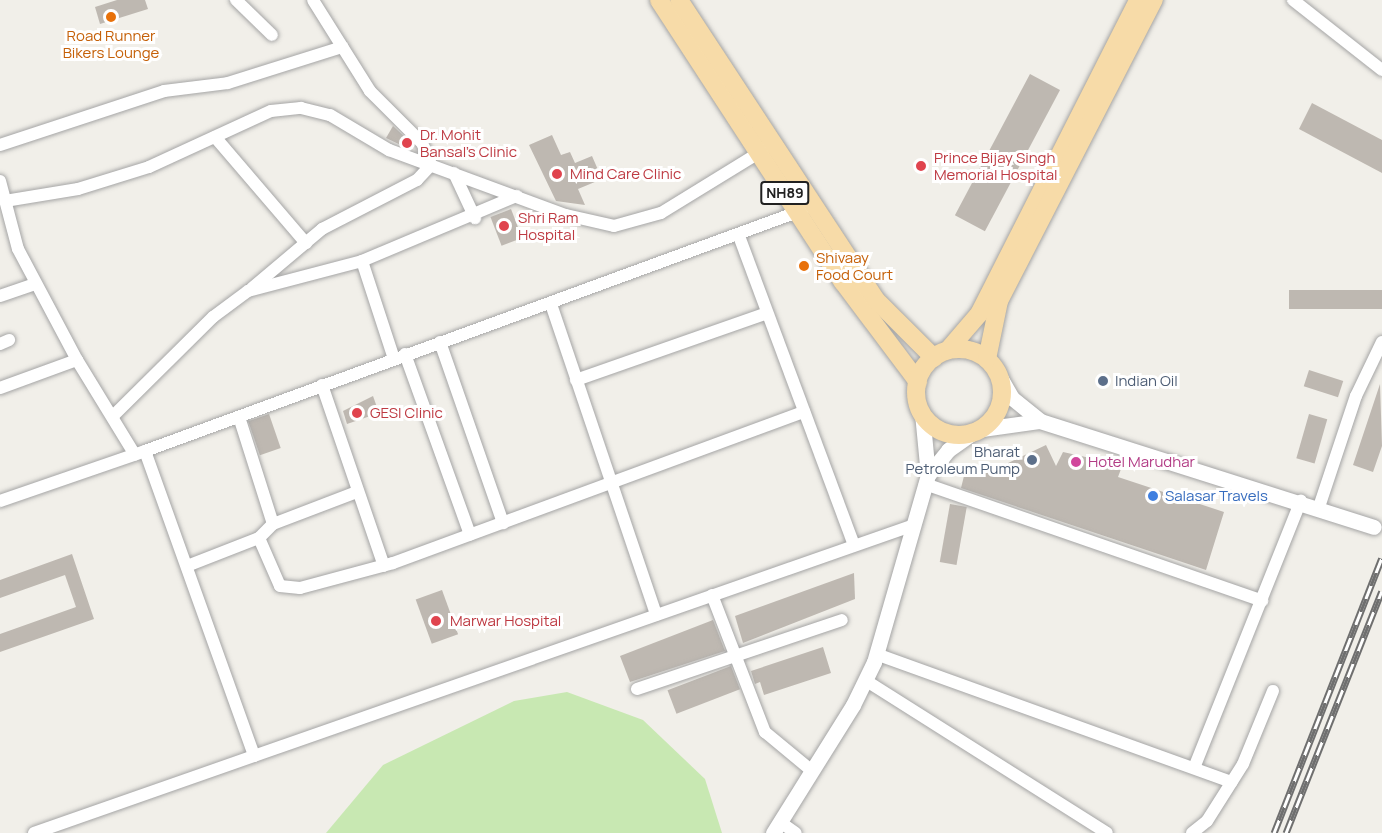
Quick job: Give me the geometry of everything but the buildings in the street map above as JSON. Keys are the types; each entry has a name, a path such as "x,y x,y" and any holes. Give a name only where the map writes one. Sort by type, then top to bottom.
{"main road":[{"name":"NH89","path":"659,0 766,148"},
{"name":"NH89","path":"679,0 766,148 918,382 922,413"},
{"path":"918,382 979,314 1138,0"},
{"path":"922,413 943,432 977,431 1001,404 992,366 999,301 1154,0"},
{"name":"NH89","path":"805,209 895,325 941,354"},
{"path":"941,354 962,349 992,366"}],"street":[{"path":"236,0 272,35"},
{"path":"313,0 370,91 422,143 431,165"},
{"path":"1293,0 1382,70"},
{"path":"0,146 164,91 228,83 342,47"},
{"path":"5,201 78,189 149,167 271,111 301,108 330,115 389,150 517,196 614,226 637,224 766,148"},
{"path":"215,137 306,243"},
{"path":"113,416 213,317 306,243 353,210 417,180 431,165"},
{"path":"454,173 475,218"},
{"path":"0,181 5,201 4,222 35,284 77,360 140,453 187,566 254,756"},
{"path":"248,291 362,261 475,218 517,196"},
{"path":"0,501 240,420 322,385 739,236 805,209"},
{"path":"739,236 854,545"},
{"path":"362,261 470,535"},
{"path":"0,296 35,284"},
{"path":"551,304 656,615"},
{"path":"576,380 767,313"},
{"path":"440,342 503,523"},
{"path":"1319,507 1356,396 1382,342"},
{"path":"0,388 77,360"},
{"path":"992,366 1012,398 1040,421 1301,501 1374,527"},
{"path":"322,385 384,566"},
{"path":"259,538 280,586 289,589 384,566 503,523 609,481 804,412"},
{"path":"922,413 926,480"},
{"path":"240,420 273,524"},
{"path":"796,833 776,828 865,681 876,654 910,526 926,480 948,450 977,431 1040,421"},
{"path":"926,480 1262,601"},
{"path":"187,566 259,538 273,524 357,492"},
{"path":"1194,768 1301,501"},
{"path":"34,833 910,526"},
{"path":"712,595 765,732 812,771"},
{"path":"637,689 842,620"},
{"path":"876,654 1232,782"},
{"path":"865,681 1107,833"},
{"path":"1192,833 1232,782 1273,691"}],"green space":[{"path":"567,692 643,720 705,779 722,833 326,833 383,765 514,701"}],"railway":[{"path":"1274,833 1382,558"},
{"path":"1286,833 1382,591"}],"place":[{"name":"Road Runner Bikers Lounge","path":"111,17"},
{"name":"Dr. Mohit Bansal's Clinic","path":"407,143"},
{"name":"Prince Bijay Singh Memorial Hospital","path":"921,166"},
{"name":"Mind Care Clinic","path":"557,174"},
{"name":"Shri Ram Hospital","path":"504,226"},
{"name":"Shivaay Food Court","path":"804,266"},
{"name":"Indian Oil","path":"1103,381"},
{"name":"GESI Clinic","path":"357,413"},
{"name":"Bharat Petroleum Pump","path":"1032,460"},
{"name":"Hotel Marudhar","path":"1076,462"},
{"name":"Salasar Travels","path":"1153,496"},
{"name":"Marwar Hospital","path":"436,621"}]}
